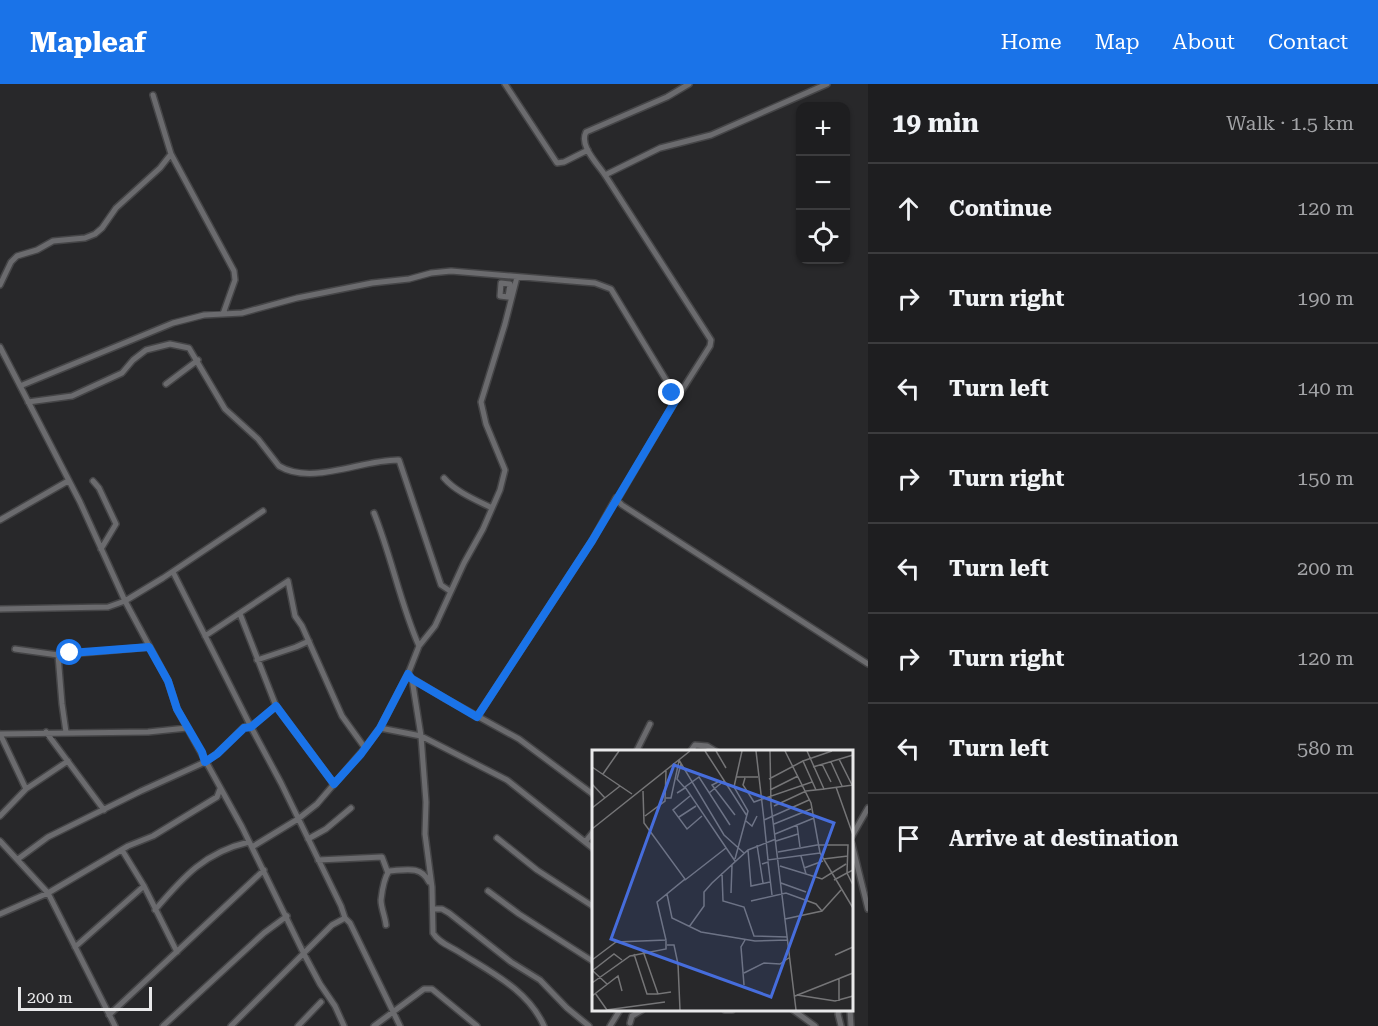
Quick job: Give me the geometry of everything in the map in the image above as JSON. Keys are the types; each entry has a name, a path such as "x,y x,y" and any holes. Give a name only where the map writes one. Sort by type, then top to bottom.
{"street":[{"path":"505,84 556,163 564,162 588,150"},
{"path":"477,717 580,560 677,398 711,346 711,339 584,141 586,132 667,97 689,84"},
{"path":"606,175 660,148 711,135 827,84"},
{"path":"153,95 171,154 234,271 235,280 223,314"},
{"path":"0,285 10,262 17,256 37,250 53,241 85,238 95,234 116,208 160,168 171,154"},
{"path":"20,386 173,323 204,315 242,313 309,295 451,271 595,283 611,290 677,398"},
{"path":"155,910 183,877 205,860 233,845 251,844 298,819 316,804 380,728 410,676 419,646 435,626 500,490 505,470 486,424 481,402 517,277"},
{"path":"28,402 72,396 122,373 146,350 170,344 189,348 225,408 258,439 279,466 286,470 304,474 399,459 441,585 450,591"},
{"path":"0,346 125,601 168,681 177,709 251,844 304,954 335,1006 344,1026"},
{"path":"165,384 198,360"},
{"path":"444,478 468,497 492,508"},
{"path":"93,481 99,488 116,524 101,549"},
{"path":"0,520 68,482"},
{"path":"617,497 617,502 868,664"},
{"path":"0,609 108,606 125,601 173,572 263,511"},
{"path":"374,513 396,577 399,597 419,646"},
{"path":"173,572 281,783 345,918 350,923 400,1026"},
{"path":"205,636 288,581 295,616 309,641 342,716 365,748"},
{"path":"240,614 276,706 334,784"},
{"path":"257,660 309,641"},
{"path":"15,649 58,655 149,647"},
{"path":"58,655 66,732"},
{"path":"410,676 519,740 592,794"},
{"path":"410,676 421,736 426,802 425,834 432,889 432,928 435,937 519,992 531,1002 544,1026"},
{"path":"18,859 48,837 205,762 217,754 244,728 251,727 276,706"},
{"path":"637,750 650,724"},
{"path":"26,789 0,734 148,732 187,728"},
{"path":"380,728 421,736 507,780 592,847"},
{"path":"46,732 104,810"},
{"path":"691,750 695,745 707,746 714,750"},
{"path":"0,816 26,789 68,761"},
{"path":"217,797 220,789"},
{"path":"0,915 48,893 122,850 161,832 217,797 225,797"},
{"path":"308,839 326,829 351,808"},
{"path":"853,834 868,808"},
{"path":"585,842 592,833"},
{"path":"497,838 537,870 592,906"},
{"path":"0,841 48,893 115,1026"},
{"path":"853,848 868,909"},
{"path":"122,850 144,886 177,952"},
{"path":"318,860 382,857 388,873"},
{"path":"109,1015 264,870"},
{"path":"388,873 420,871 425,874 432,889"},
{"path":"386,925 381,902 384,880 388,873"},
{"path":"75,947 144,886"},
{"path":"489,891 519,914 592,961"},
{"path":"433,909 442,909 449,913 511,962 540,980 567,1008 589,1026"},
{"path":"163,1026 264,933 287,916"},
{"path":"231,1026 332,925 345,918"},
{"path":"374,1026 424,989 432,989 477,1026"},
{"path":"298,1026 321,1002"},
{"path":"610,1026 619,1011"},
{"path":"630,1023 632,1016 640,1011"},
{"path":"794,1011 815,1026"},
{"path":"839,1011 841,1026"},
{"path":"850,1011 851,1026"}],"route":[{"path":"70,653 149,647 168,681 177,709 202,752 205,762 217,754 244,728 251,727 276,706 334,784 361,754 380,728 408,674 412,679 477,717 592,541 677,398 672,393"}]}
